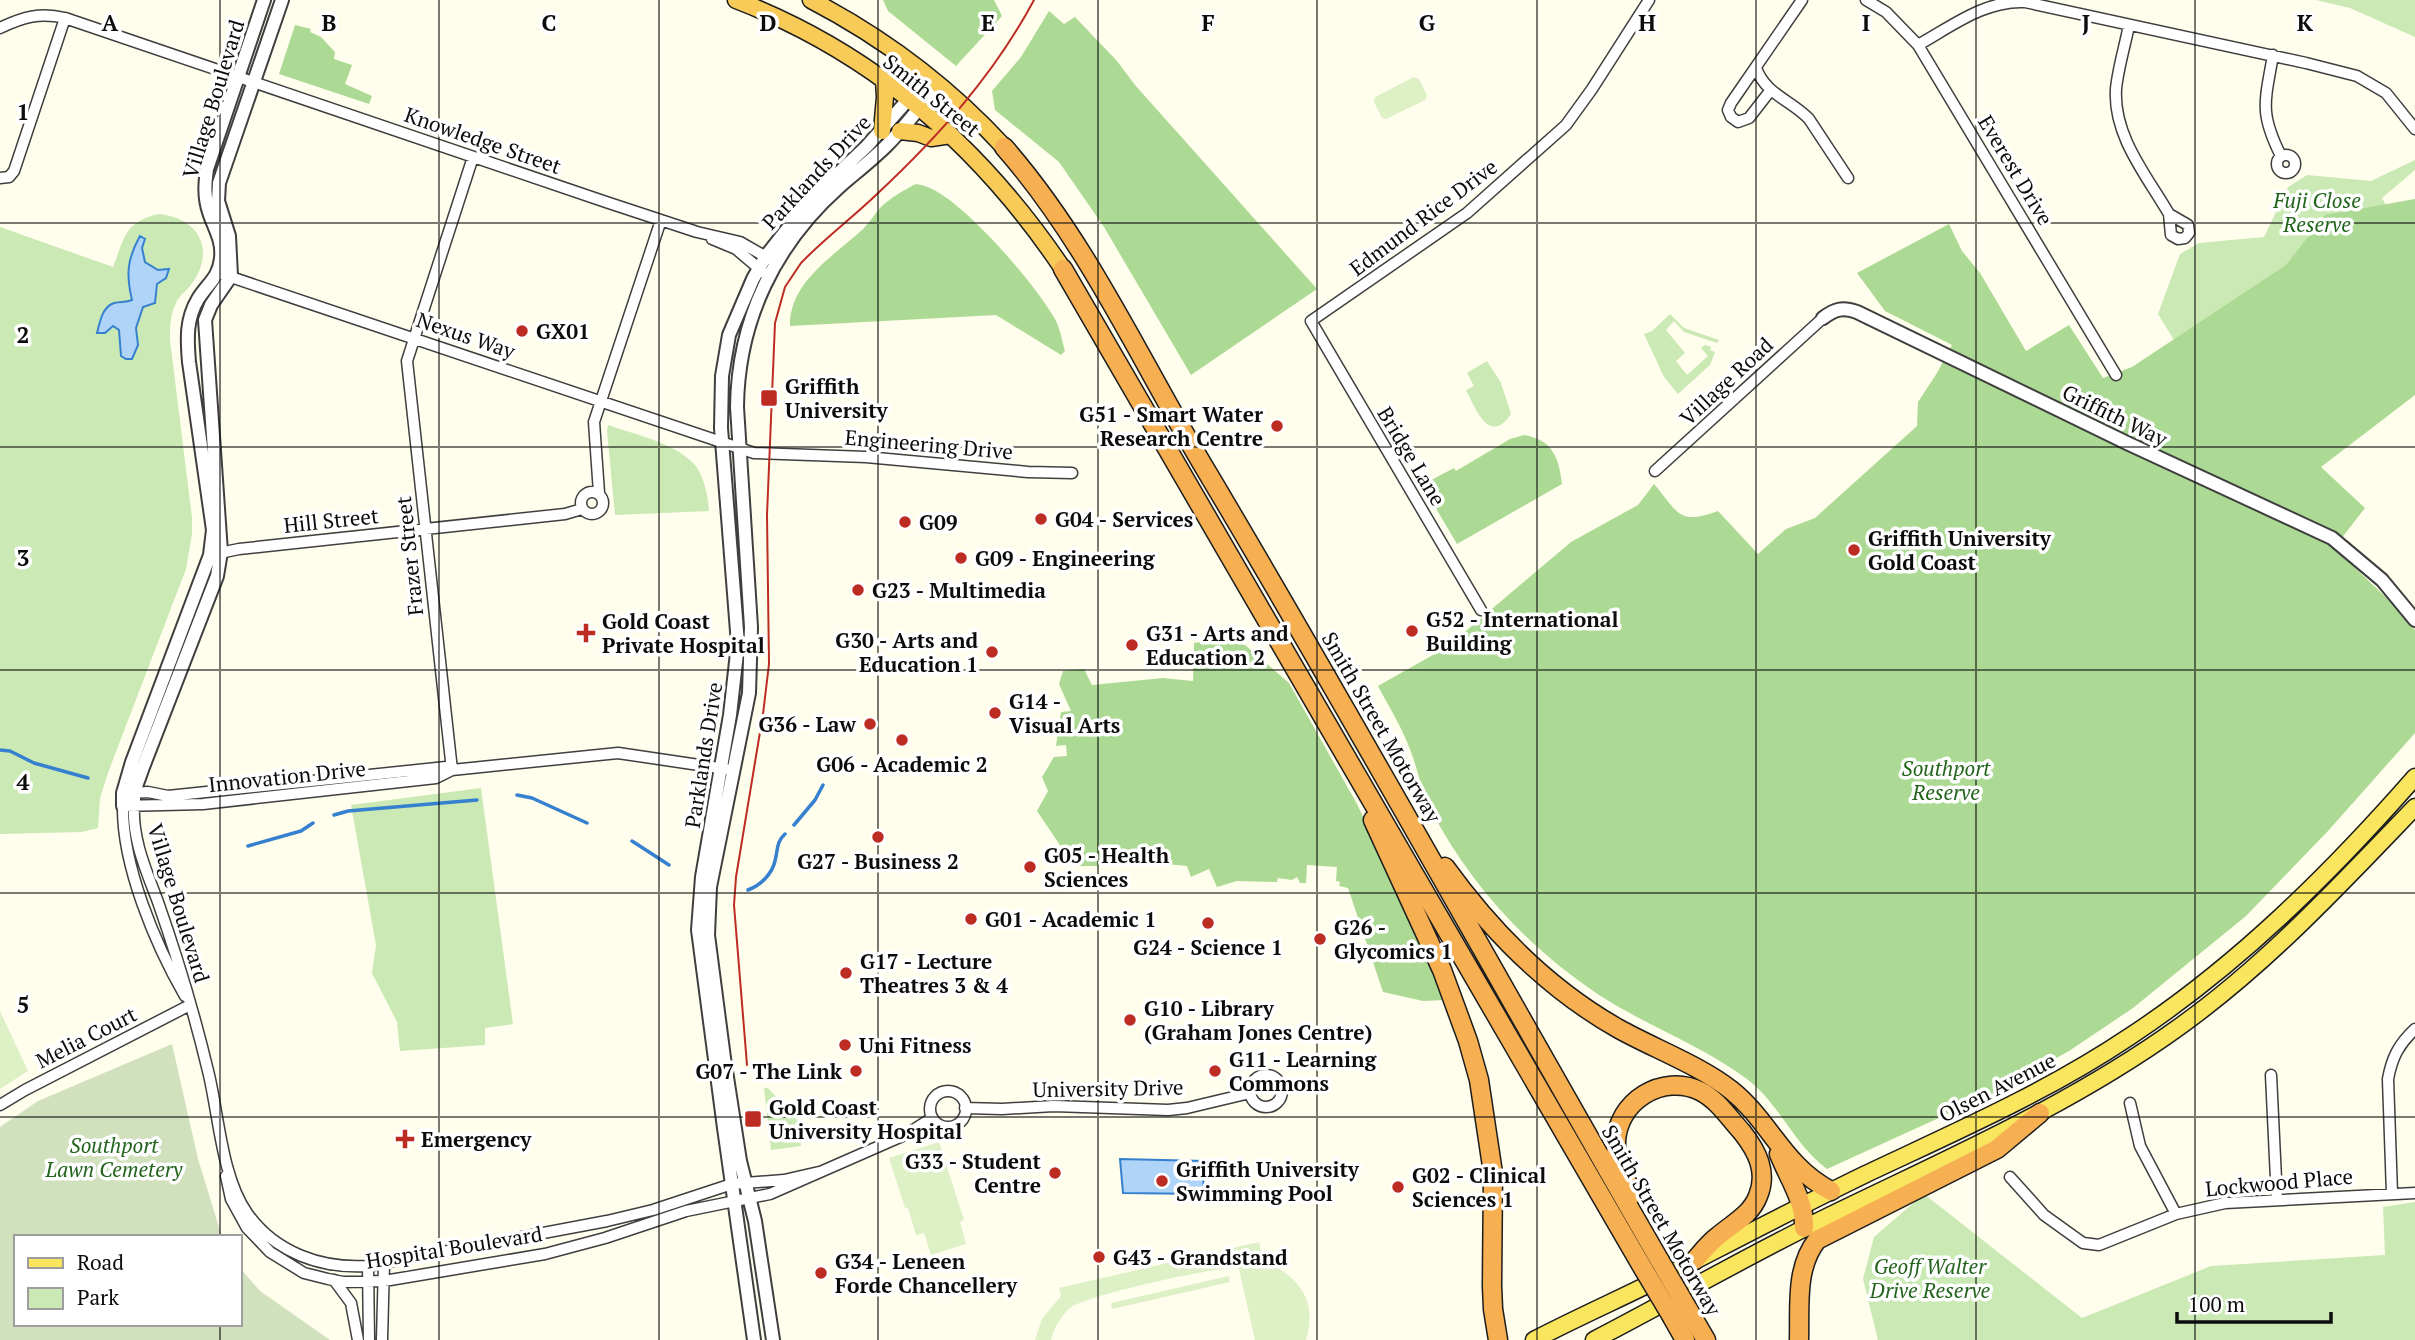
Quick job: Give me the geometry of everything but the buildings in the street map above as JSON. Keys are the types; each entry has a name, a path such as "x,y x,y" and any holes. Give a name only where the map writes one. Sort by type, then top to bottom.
{"highway":[{"name":"Smith Street","path":"736,0 820,40 915,103 951,135 1013,201 1063,269"},
{"name":"Smith Street","path":"811,0 877,38 934,80 971,112 1004,147"},
{"path":"882,131 884,80"},
{"path":"900,131 931,138 951,135"},
{"name":"Smith Street Motorway","path":"1004,147 1029,175 1076,242 1187,439 1425,848 1652,1266"},
{"name":"Smith Street Motorway","path":"1063,269 1358,778 1680,1313 1706,1340"},
{"path":"1358,778 1375,824 1446,979 1479,1080 1493,1173 1492,1298 1498,1340"},
{"path":"1425,848 1441,862 1483,917 1541,974 1591,1012 1731,1090 1802,1171 1812,1181 1831,1191"},
{"path":"1652,1266 1658,1242 1626,1179 1616,1144 1622,1121 1633,1104 1650,1091 1669,1085 1691,1087 1718,1104 1751,1144 1763,1175 1752,1209 1716,1237 1695,1260"},
{"path":"1799,1340 1803,1268 1808,1252 1817,1240 1997,1149 2040,1113"},
{"path":"1772,1138 1801,1205 1804,1228"},
{"name":"Smith Street Motorway","path":"1680,1313 1685,1340"}],"main road":[{"name":"Olsen Avenue","path":"1534,1340 1801,1205 2051,1085 2104,1054 2217,973 2273,924 2415,777"},
{"name":"Olsen Avenue","path":"1594,1340 1804,1228 2040,1113 2144,1051 2238,981 2300,926 2415,807"}],"street":[{"name":"Village Boulevard","path":"225,274 221,244 209,212 205,182 207,169 264,0"},
{"name":"Village Boulevard","path":"190,1005 184,980 140,855 128,799 217,576 205,320 225,274 229,236 218,201 219,183 282,0"},
{"name":"Edmund Rice Drive","path":"1311,321 1467,213 1558,133 1592,89 1649,0"},
{"path":"1770,91 1746,120 1738,122 1731,117 1729,107 1802,0"},
{"name":"Everest Drive","path":"1866,0 1886,12 1918,45 2116,375"},
{"path":"1918,45 1981,9 2008,2 2025,2 2273,55 2357,76 2386,93 2415,129"},
{"name":"Knowledge Street","path":"0,28 26,16 39,14 65,18 661,220 740,242 771,259"},
{"path":"0,178 9,177 14,171 65,18"},
{"path":"2129,24 2117,83 2117,113 2129,147 2169,214"},
{"path":"2273,55 2265,117 2270,135 2281,156"},
{"path":"1756,68 1770,91 1803,112 1809,119 1849,178"},
{"name":"Parklands Drive","path":"727,769 738,644 721,391 726,346 732,326 771,259 811,199 915,103 934,80"},
{"name":"Parklands Drive","path":"771,259 822,204 900,131 915,103"},
{"name":"Frazer Street","path":"452,770 407,365 413,337 473,157"},
{"path":"598,494 599,472 594,422 661,220"},
{"name":"Knowledge Street","path":"703,233 714,241 736,249 763,272"},
{"name":"Parklands Drive","path":"754,1340 735,1201 739,1184 698,930 702,877 727,769 749,692 752,644 737,407 740,364 763,272"},
{"name":"Village Boulevard","path":"216,554 188,362 187,334 194,306 225,274"},
{"name":"Nexus Way","path":"225,274 741,450"},
{"name":"Griffith Way","path":"1823,318 1833,310 1844,308 1917,340 2127,443 2333,538 2415,605"},
{"name":"Village Road","path":"1655,471 1823,318"},
{"name":"Bridge Lane","path":"1311,321 1480,610"},
{"name":"Engineering Drive","path":"741,450 776,455 866,457 1028,472 1072,472"},
{"path":"585,494 598,494 604,505 600,512 589,514 582,509 581,501 585,494"},
{"name":"Hill Street","path":"216,554 565,514 582,509"},
{"name":"Griffith Way","path":"2382,580 2415,620"},
{"name":"Innovation Drive","path":"128,799 148,792 168,796 446,766 452,770 618,753 727,769"},
{"name":"Hospital Boulevard","path":"190,1005 209,1074 226,1160 237,1194 248,1214 290,1252 330,1265 368,1266 528,1237 653,1210 739,1184"},
{"name":"Melia Court","path":"0,1105 190,1005"},
{"path":"2392,1194 2388,1079 2399,1046 2415,1029"},
{"path":"2271,1075 2277,1200"},
{"path":"945,1091 961,1097 965,1108 962,1119 953,1126 941,1126 932,1118 930,1112 932,1101 945,1091"},
{"name":"University Drive","path":"965,1108 1054,1106 1168,1110 1250,1093"},
{"path":"2130,1103 2140,1146 2176,1214"},
{"path":"750,1198 770,1194 907,1134 932,1118"},
{"name":"Hospital Boulevard","path":"226,1160 231,1199 247,1228 270,1252 292,1267 304,1273 334,1280 384,1281 545,1254 605,1238 686,1211 750,1198"},
{"path":"739,1184 784,1180 819,1172"},
{"name":"Lockwood Place","path":"2010,1177 2045,1215 2083,1243 2099,1245 2176,1214 2225,1203 2415,1193"},
{"name":"Parklands Drive","path":"739,1184 750,1198 773,1340"},
{"path":"541,1234 545,1254"},
{"path":"528,1237 532,1256"},
{"path":"382,1340 384,1263"},
{"path":"368,1266 369,1340"},
{"path":"334,1280 351,1303 358,1340"}],"green space":[{"path":"883,0 994,0 1002,16 956,66 888,11"},
{"path":"2316,0 2415,0 2415,37 2350,8"},
{"path":"1049,11 1064,24 1075,17 1117,61 1135,85 1317,289 1191,375 1104,227 1059,162 995,110 992,91 1021,57"},
{"path":"295,25 311,29 310,32 321,37 335,52 334,59 352,65 345,84 372,96 369,104 279,74"},
{"path":"1414,77 1419,79 1427,95 1425,100 1386,119 1382,118 1374,102 1375,97"},
{"name":"Fuji Close Reserve","path":"2415,160 2415,170 2382,198 2388,209 2174,340 2158,314 2180,254 2199,243 2264,237 2288,187 2307,175 2371,181"},
{"path":"916,184 926,186 947,198 981,228 1017,267 1055,319 1065,351 1061,355 996,315 790,326 797,296 815,271 863,229 884,204"},
{"name":"Southport Reserve","path":"2415,199 2415,395 2321,467 2365,508 2334,548 2395,606 2415,630 2415,733 2328,831 2246,916 2133,1008 2069,1051 1998,1091 1827,1169 1805,1148 1759,1089 1711,1056 1617,1006 1573,977 1548,957 1502,912 1463,863 1430,808 1408,743 1378,686 1447,647 1571,542 1638,505 1654,484 1680,514 1694,517 1718,511 1758,554 1786,529 1815,518 1917,426 1918,402 1952,345 1885,311 1857,273 1949,224 1962,251 1980,273 2026,351 2069,325 2103,378 2132,367 2286,265 2325,215"},
{"path":"158,214 172,216 192,228 199,236 203,257 193,282 176,303 170,326 192,518 186,569 109,770 100,798 98,828 82,832 0,834 0,227 113,267 132,227"},
{"path":"1670,314 1684,328 1719,340 1717,343 1684,332 1674,321 1666,330 1685,353 1676,361 1687,375 1708,356 1701,348 1705,345 1715,352 1710,365 1678,394 1664,377 1644,334 1652,331"},
{"path":"1487,361 1501,383 1511,414 1496,426 1484,421 1466,390 1474,386 1467,373"},
{"path":"608,425 654,440 685,456 700,474 709,511 615,515"},
{"path":"1524,435 1542,441 1553,452 1562,484 1457,544 1422,485 1454,468 1456,471 1510,439"},
{"path":"1219,639 1245,645 1289,683 1357,804 1418,932 1445,1000 1423,1001 1383,992 1348,888 1339,886 1340,882 1336,881 1337,867 1307,865 1306,883 1300,883 1297,877 1292,880 1278,878 1277,882 1237,881 1217,887 1209,869 1191,877 1187,866 1144,862 1074,866 1037,811 1048,791 1042,777 1054,757 1067,756 1066,745 1056,746 1061,712 1071,711 1059,684 1063,671 1084,669 1092,685 1163,678 1193,681 1194,643"},
{"path":"481,788 513,1024 485,1028 485,1045 400,1051 397,1022 372,973 376,945 351,805"},
{"path":"0,1011 28,1071 0,1089"},
{"name":"Southport Lawn Cemetery","path":"172,1044 198,1159 221,1235 14,1235 14,1326 242,1326 242,1270 260,1291 330,1340 0,1340 0,1127 38,1101"},
{"path":"764,1088 768,1088 798,1121 801,1146 771,1150"},
{"path":"939,1142 964,1220 960,1222 966,1244 931,1255 924,1233 916,1235 889,1158"},
{"name":"Geoff Walter Drive Reserve","path":"1924,1194 2082,1318 2211,1266 2385,1255 2383,1207 2415,1202 2415,1340 1878,1340 1863,1279 1874,1237"},
{"path":"1259,1242 1263,1260 1295,1282 1307,1301 1309,1325 1306,1340 1255,1340 1239,1269 1233,1268 1099,1296 1070,1308 1063,1315 1051,1340 1035,1340 1042,1319 1061,1296 1059,1288"},
{"path":"1229,1276 1230,1282 1112,1309 1111,1303"}],"water":[{"path":"140,236 145,239 142,248 145,262 158,270 169,269 166,278 157,284 155,303 143,307 136,328 138,345 132,359 126,359 121,356 119,330 113,326 105,333 97,333 102,315 110,305 132,300 129,267 132,252"},
{"name":"Griffith University Swimming Pool","path":"1120,1159 1204,1161 1203,1194 1123,1193"}],"waterway":[{"path":"0,750 88,778"},
{"path":"794,825 815,800 823,785"},
{"path":"517,795 532,798 587,823"},
{"path":"334,815 348,811 477,800"},
{"path":"248,846 301,831 313,823"},
{"path":"748,890 769,875 779,843 785,834"},
{"path":"632,841 669,865"}],"tram line":[{"path":"747,1065 734,905 769,664 767,515 775,323 785,287 801,263 876,195 943,128 1001,54 1034,0"}],"place":[{"name":"GX01","path":"522,331"},
{"name":"Griffith University","path":"769,398"},
{"name":"G51 - Smart Water Research Centre","path":"1277,426"},
{"name":"G04 - Services","path":"1041,519"},
{"name":"G09","path":"905,522"},
{"name":"Griffith University Gold Coast","path":"1854,550"},
{"name":"G09 - Engineering","path":"961,558"},
{"name":"G23 - Multimedia","path":"858,590"},
{"name":"G52 - International Building","path":"1412,631"},
{"name":"Gold Coast Private Hospital","path":"586,633"},
{"name":"G31 - Arts and Education 2","path":"1132,645"},
{"name":"G30 - Arts and Education 1","path":"992,652"},
{"name":"G14 - Visual Arts","path":"995,713"},
{"name":"G36 - Law","path":"870,724"},
{"name":"G06 - Academic 2","path":"902,740"},
{"name":"G27 - Business 2","path":"878,837"},
{"name":"G05 - Health Sciences","path":"1030,867"},
{"name":"G01 - Academic 1","path":"971,919"},
{"name":"G24 - Science 1","path":"1208,923"},
{"name":"G26 - Glycomics 1","path":"1320,939"},
{"name":"G17 - Lecture Theatres 3 & 4","path":"846,973"},
{"name":"G10 - Library (Graham Jones Centre)","path":"1130,1020"},
{"name":"Uni Fitness","path":"845,1045"},
{"name":"G07 - The Link","path":"856,1071"},
{"name":"G11 - Learning Commons","path":"1215,1071"},
{"name":"Gold Coast University Hospital","path":"753,1119"},
{"name":"Emergency","path":"405,1139"},
{"name":"G33 - Student Centre","path":"1055,1173"},
{"name":"Griffith University Swimming Pool","path":"1162,1181"},
{"name":"G02 - Clinical Sciences 1","path":"1398,1187"},
{"name":"G43 - Grandstand","path":"1099,1257"},
{"name":"G34 - Leneen Forde Chancellery","path":"821,1273"}]}
